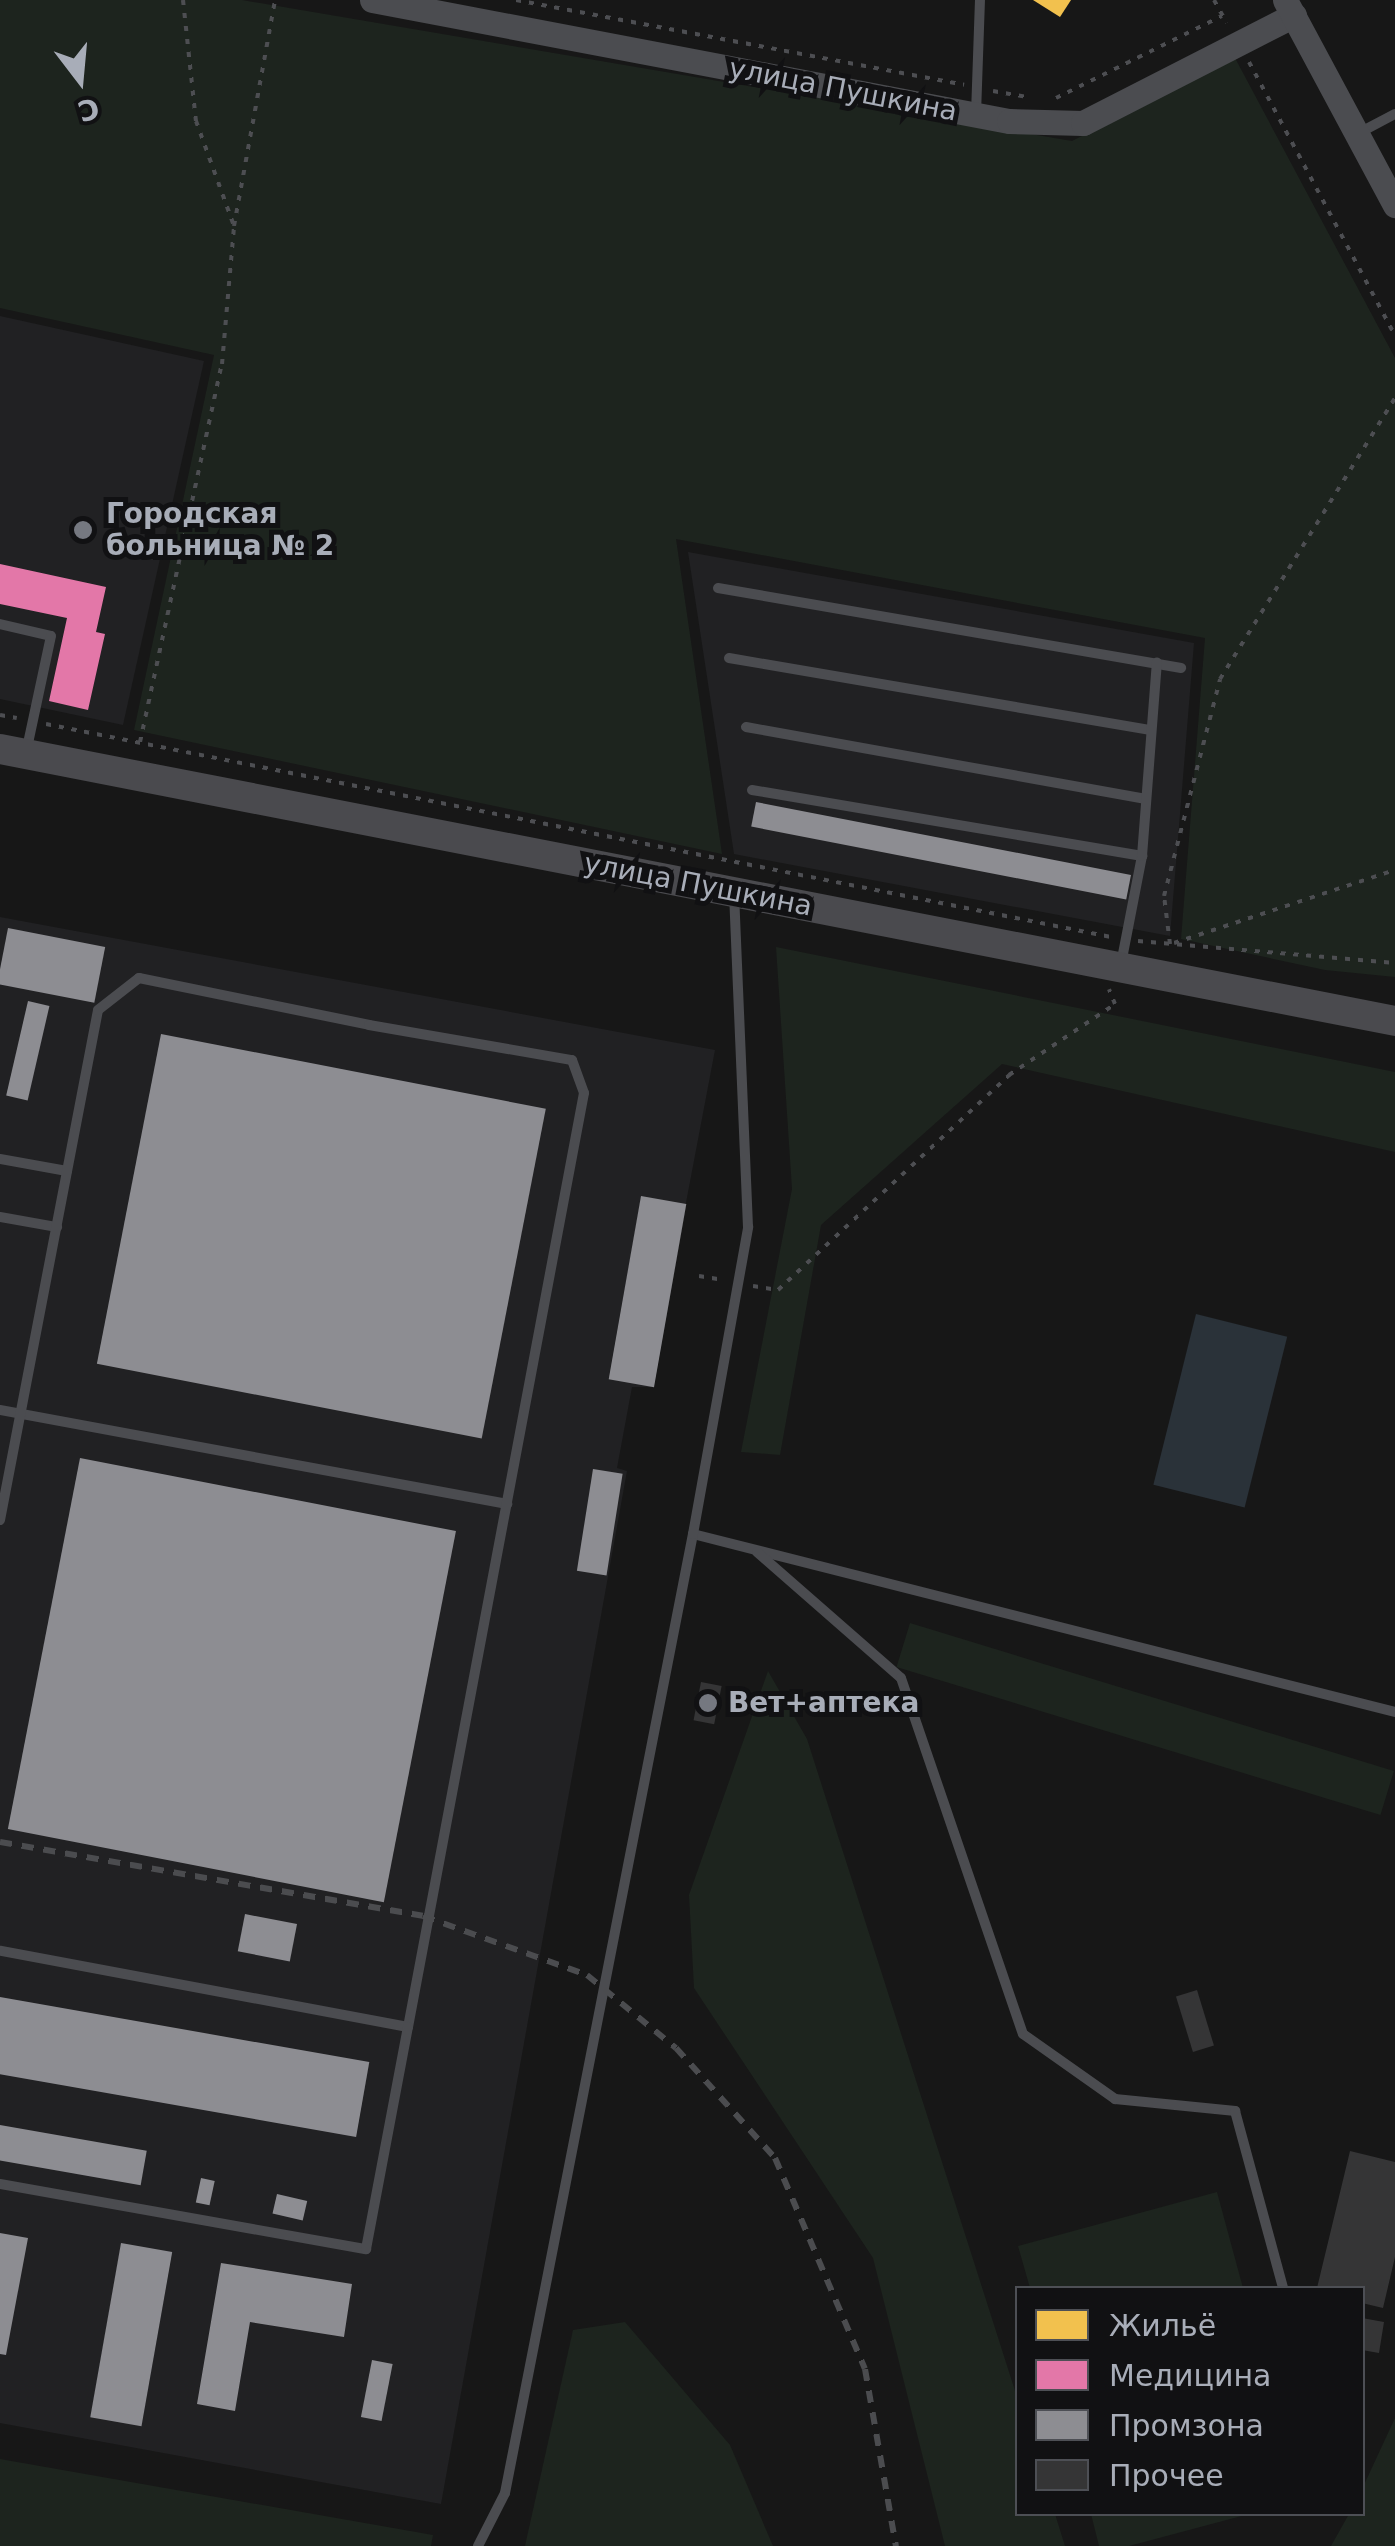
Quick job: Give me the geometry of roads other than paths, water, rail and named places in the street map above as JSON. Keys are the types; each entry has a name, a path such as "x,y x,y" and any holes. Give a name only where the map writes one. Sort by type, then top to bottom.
{"main road":[{"name":"улица Пушкина","path":"13,752 734,892 1119,957 1395,1021"}],"street":[{"name":"улица Пушкина","path":"372,0 976,115 1083,124 1238,44 1290,8"},
{"path":"1290,8 1395,206"}],"lane":[{"path":"976,115 980,0"},
{"path":"1357,134 1395,114"},
{"path":"718,588 1182,668"},
{"path":"0,624 51,636 33,721 13,752"},
{"path":"730,658 1151,730"},
{"path":"1119,957 1142,856 1157,663"},
{"path":"746,728 1145,799"},
{"path":"752,790 1142,856"},
{"path":"478,2546 505,2493 693,1534 748,1227 734,892"},
{"path":"0,1520 98,1010 139,978 369,1026 572,1060 584,1093 366,2249 0,2184"},
{"path":"0,1159 67,1172"},
{"path":"0,1217 56,1227"},
{"path":"0,1410 507,1504"},
{"path":"693,1534 1395,1712"},
{"path":"757,1552 902,1678 1023,2034 1114,2100 1234,2111 1282,2286"},
{"path":"0,1951 408,2027"}],"railway":[{"path":"0,1842 423,1916 587,1975 676,2048 775,2158 865,2369 896,2546"}],"place":[{"name":"Городская больница № 2","path":"83,530"},
{"name":"Вет+аптека","path":"708,1703"}]}
